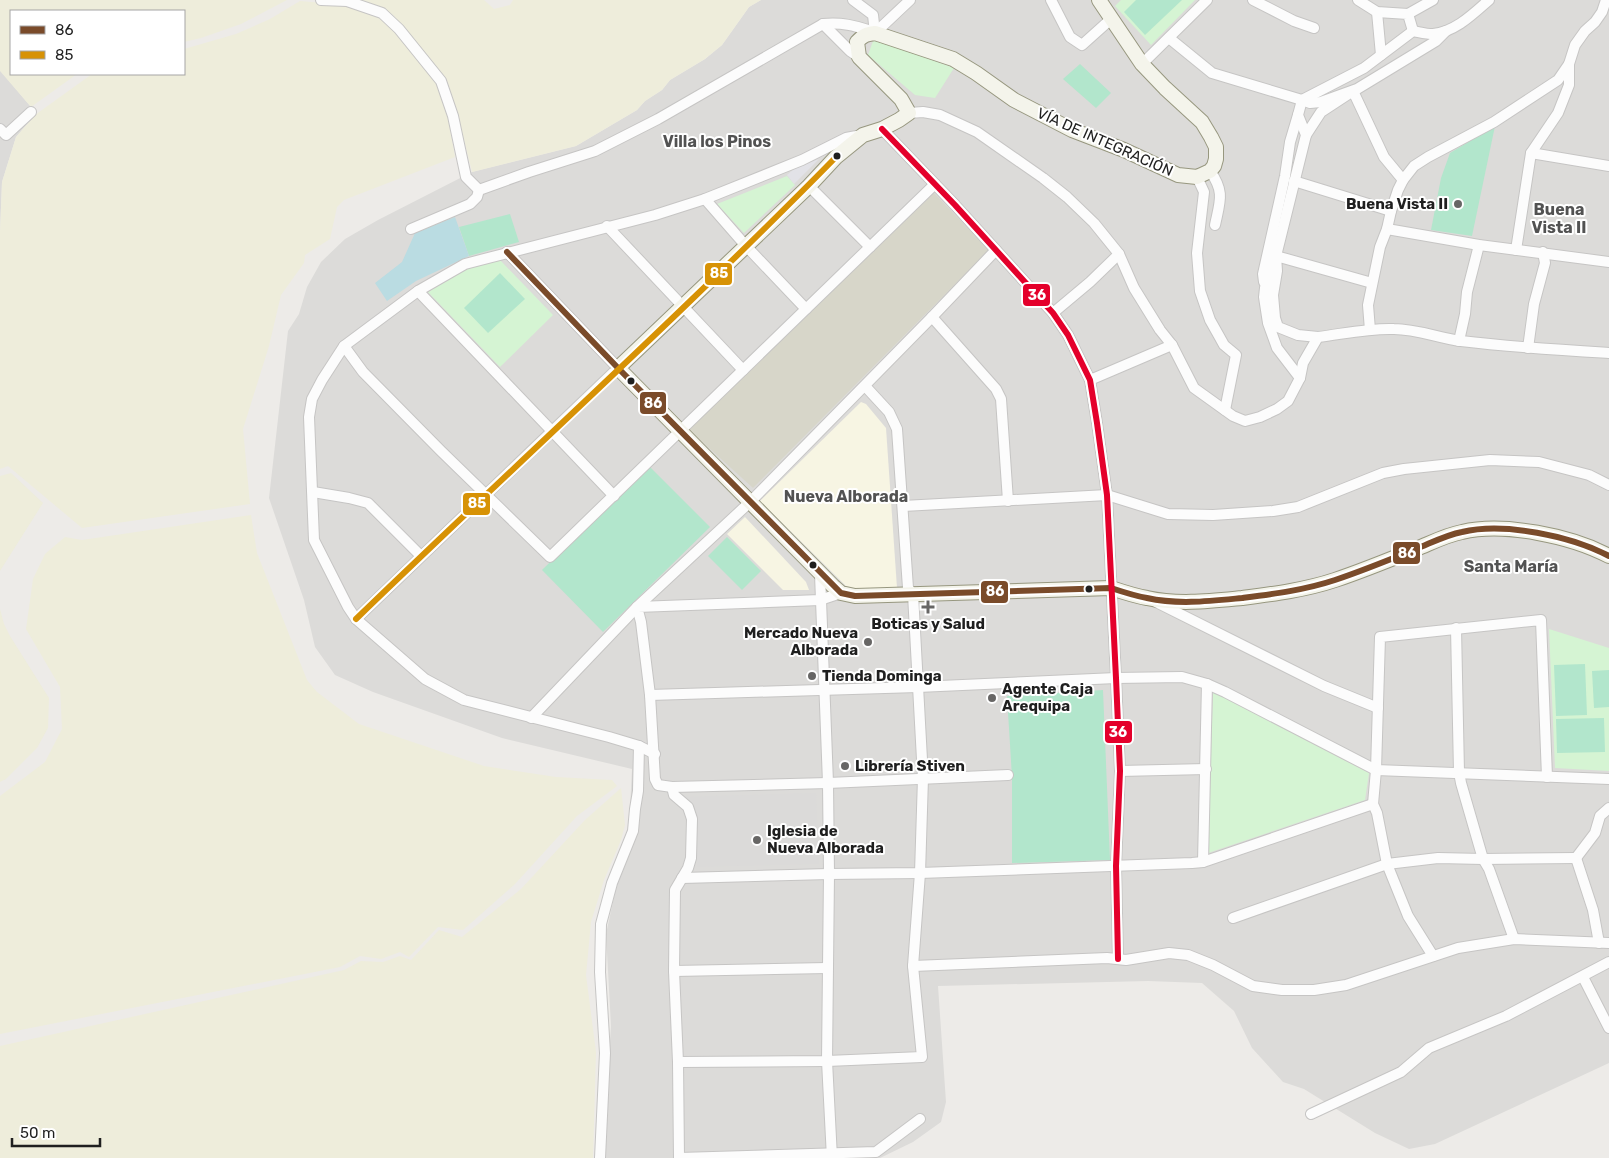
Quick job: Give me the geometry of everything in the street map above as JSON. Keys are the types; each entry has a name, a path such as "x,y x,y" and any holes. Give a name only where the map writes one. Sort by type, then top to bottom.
{"main road":[{"path":"1099,0 1142,64 1202,122 1211,137 1216,147 1216,159 1214,166 1203,174"},
{"path":"876,33 862,36 857,42 859,57 901,99 909,112 882,129 863,135 836,157 809,186 684,307 618,368 820,574 841,593 855,596 1111,588 1148,599 1205,602 1288,592 1333,581 1448,536 1463,531 1489,529 1534,532 1572,542 1609,556"},
{"name":"VÍA DE INTEGRACIÓN","path":"876,33 953,59 976,72 1014,100 1072,130 1160,165 1178,175 1203,174"}],"street":[{"path":"322,0 347,1 382,13 399,29 441,81 453,116 466,177 479,190"},
{"path":"853,0 873,15 876,33"},
{"path":"876,33 910,0"},
{"path":"1051,0 1070,37 1082,45 1111,19"},
{"path":"1142,64 1207,0"},
{"path":"1253,0 1294,21 1314,28"},
{"path":"1358,0 1377,12 1408,14 1433,0"},
{"path":"1300,378 1277,348 1268,323 1264,297 1306,135 1321,112 1436,41 1446,31 1469,18 1489,0"},
{"path":"1370,330 1368,305 1372,283 1380,247 1403,180 1414,166 1494,122 1558,80 1569,64 1575,45 1602,12 1606,0"},
{"path":"1377,12 1381,55"},
{"path":"1408,14 1413,31"},
{"path":"479,190 595,151 658,119 822,24 837,22 876,33"},
{"path":"822,24 850,51 859,57"},
{"path":"1265,288 1263,274 1285,176 1290,142 1302,100 1364,68 1413,31 1432,34 1446,31"},
{"path":"1169,38 1212,73 1310,103 1321,102 1353,91"},
{"path":"1516,250 1531,152 1558,114 1569,85 1569,64"},
{"path":"1353,91 1384,157 1403,180"},
{"path":"0,129 6,135 31,112"},
{"path":"909,112 940,115 970,128 1043,178 1094,223 1119,254 1134,288 1160,330 1172,345 1194,388 1233,416 1245,421 1277,409 1288,401 1300,378 1303,363 1318,337"},
{"path":"1298,115 1306,135"},
{"path":"882,129 1053,313 1068,335 1090,380 1098,423 1107,495 1116,678 1120,770 1116,866 1118,960"},
{"path":"655,754 639,746 609,736 464,700 426,679 356,619 314,540 309,416 312,399 344,346 418,291 465,264 655,215 706,199 802,160 846,138 863,135"},
{"path":"1531,152 1609,166"},
{"path":"1203,174 1218,183 1220,191 1215,225"},
{"path":"1203,174 1204,192 1197,253 1200,291 1210,320 1224,345 1236,354 1226,410"},
{"path":"1294,181 1391,211"},
{"path":"344,346 363,372 550,557 935,184"},
{"path":"809,186 870,247"},
{"path":"411,229 470,204 477,197 479,190"},
{"path":"706,199 746,246 806,309"},
{"path":"607,226 743,370"},
{"path":"1387,229 1479,245 1609,262"},
{"path":"1459,341 1465,314 1467,292 1479,245"},
{"path":"531,718 637,607 750,502 932,318 996,250"},
{"path":"356,619 618,368 507,252"},
{"path":"1528,348 1534,304 1545,263 1543,252"},
{"path":"1053,313 1090,282 1119,254"},
{"path":"1276,256 1372,283"},
{"path":"1276,256 1277,271 1273,301 1275,318 1278,326 1298,335 1318,337 1370,330 1413,330 1459,341 1609,353"},
{"path":"418,291 614,496"},
{"path":"932,318 996,389 1001,399 1008,500"},
{"path":"1090,380 1172,345"},
{"path":"678,1062 827,1061 922,1057 913,966 920,873 923,778 912,594 908,588 897,429 889,412 865,386"},
{"path":"903,506 1107,495 1168,514 1213,515 1273,511 1298,507 1383,473 1490,460 1539,462 1589,475 1609,485"},
{"path":"313,492 349,498 368,504 421,556"},
{"path":"820,574 826,690 828,783 827,1061 832,1156"},
{"path":"637,607 820,600 841,593"},
{"path":"1148,599 1324,686 1378,708"},
{"path":"637,607 641,622 650,695 655,779 658,785 672,787 828,783 1008,775"},
{"path":"1433,956 1408,916 1388,864 1377,813 1373,804 1376,770 1380,637 1541,620 1547,776"},
{"path":"1456,628 1459,772 1484,859 1514,939"},
{"path":"650,695 918,687 1116,678 1182,678 1207,684 1225,692 1376,770 1609,779"},
{"path":"1203,862 1207,684"},
{"path":"600,1158 605,1053 600,972 601,924 612,883 633,831 638,791 639,746"},
{"path":"1120,770 1206,769"},
{"path":"672,787 674,795 688,807 692,819 691,858 688,868 674,890 674,971 678,1062 679,1158 832,1156 876,1152 920,1119"},
{"path":"682,878 920,873 1192,864 1203,862 1373,804"},
{"path":"1576,858 1596,833 1600,816 1609,808"},
{"path":"1233,918 1388,864 1438,858 1576,858"},
{"path":"913,966 1107,958 1126,960 1169,953 1188,955 1213,965 1253,986 1282,990 1314,990 1346,985 1458,948 1514,939 1604,943 1576,858"},
{"path":"1311,1114 1401,1072 1429,1048 1506,1016 1609,962"},
{"path":"674,971 827,968"},
{"path":"1583,977 1609,1028"}],"shaded area":[{"path":"761,0 1609,0 1609,1063 1435,1144 1409,1149 1375,1133 1304,1089 1283,1082 1252,1048 1234,1011 1202,983 1148,981 938,986 946,1102 941,1122 913,1142 880,1158 602,1158 611,1026 606,934 629,828 632,769 502,738 373,692 335,675 315,647 304,600 269,498 288,331 299,314 307,287 321,262 345,239 472,172 576,146 637,110 645,101 662,90 670,80 705,59 722,45 749,7"},
{"path":"0,70 31,107 35,115 16,137 2,182 0,232"},
{"path":"819,159 794,184 787,175 794,169"},
{"path":"934,193 989,250 753,488 688,429"},
{"path":"861,402 866,404 886,428 897,588 848,588 760,501"},
{"path":"745,517 806,582 809,590 783,590 727,534"},
{"name":"Iglesia de Nueva Alborada","path":"816,793 819,864 697,867 697,817 692,804 682,797"}],"green space":[{"path":"0,0 287,0 241,24 185,42 185,10 10,10 10,75 76,75 31,107 0,71"},
{"path":"354,0 484,0 494,9 510,5 513,0 761,0 749,7 722,45 705,59 670,80 662,90 645,101 637,110 576,146 472,172 458,116 446,80 393,15 383,8"},
{"path":"1121,0 1195,0 1151,45 1115,6"},
{"path":"1136,0 1182,0 1145,35 1124,12"},
{"path":"300,1 346,5 381,16 395,30 436,83 448,116 455,157 344,200 337,207 330,239 305,255 304,263 281,295 269,346 243,429 250,504 82,528 8,466 0,469 0,232 2,182 16,137 35,115 91,75 185,75 185,49 236,34 270,19"},
{"path":"873,41 885,43 954,68 935,98 915,95 868,55"},
{"path":"1080,64 1111,93 1096,108 1063,79"},
{"name":"Buena Vista II","path":"1495,126 1472,236 1431,230 1441,178 1450,153"},
{"path":"787,176 795,185 744,233 717,204"},
{"path":"510,214 519,242 469,256 459,227"},
{"path":"500,260 553,315 500,367 428,292 467,269"},
{"path":"500,273 525,299 488,333 464,308"},
{"path":"649,466 710,527 603,632 542,570"},
{"path":"11,473 43,503 0,571 0,476"},
{"path":"251,515 257,553 307,680 317,692 359,724 484,766 556,777 612,780 617,786 577,816 515,884 463,930 438,927 409,957 400,952 381,959 360,956 340,967 0,1034 0,796 45,762 62,729 60,687 26,629 33,579 45,554 65,537 82,540"},
{"path":"727,537 761,571 742,590 708,556"},
{"path":"0,609 10,636 49,698 48,728 37,748 6,779 0,782"},
{"path":"1549,629 1609,648 1609,771 1555,768"},
{"path":"1585,664 1587,715 1556,716 1554,665"},
{"path":"1609,670 1609,707 1594,708 1592,671"},
{"path":"1103,690 1110,860 1012,863 1012,777 1007,696"},
{"path":"1213,692 1369,773 1365,800 1208,853"},
{"path":"1604,718 1605,752 1557,753 1556,719"},
{"path":"621,788 625,825 621,840 604,880 591,922 586,975 596,1052 593,1158 0,1158 0,1046 344,970 361,961 383,962 400,956 411,960 439,930 462,937 521,889 585,820"}],"water":[{"path":"455,217 469,256 416,281 387,301 375,283 402,262 415,233"}],"transit line":[{"name":"36","path":"882,129 955,205 1053,313 1068,335 1090,380 1107,495 1116,678 1120,771 1116,866 1118,959"},
{"name":"85","path":"356,619 719,274 837,156"},
{"name":"86","path":"507,252 618,368 841,593 855,596 1111,588 1138,596 1171,601 1194,602 1242,598 1289,591 1345,577 1450,535 1479,529 1517,530 1557,537 1576,542 1609,556"}],"place":[{"name":"Buena Vista II","path":"1458,204"},
{"name":"Boticas y Salud","path":"928,607"},
{"name":"Mercado Nueva Alborada","path":"868,642"},
{"name":"Tienda Dominga","path":"812,676"},
{"name":"Agente Caja Arequipa","path":"992,698"},
{"name":"Librería Stiven","path":"845,766"},
{"name":"Iglesia de Nueva Alborada","path":"757,840"}],"district":[{"name":"Villa los Pinos","path":"717,141"},
{"name":"Buena Vista II","path":"1559,218"},
{"name":"Nueva Alborada","path":"846,496"},
{"name":"Santa María","path":"1511,566"}]}
